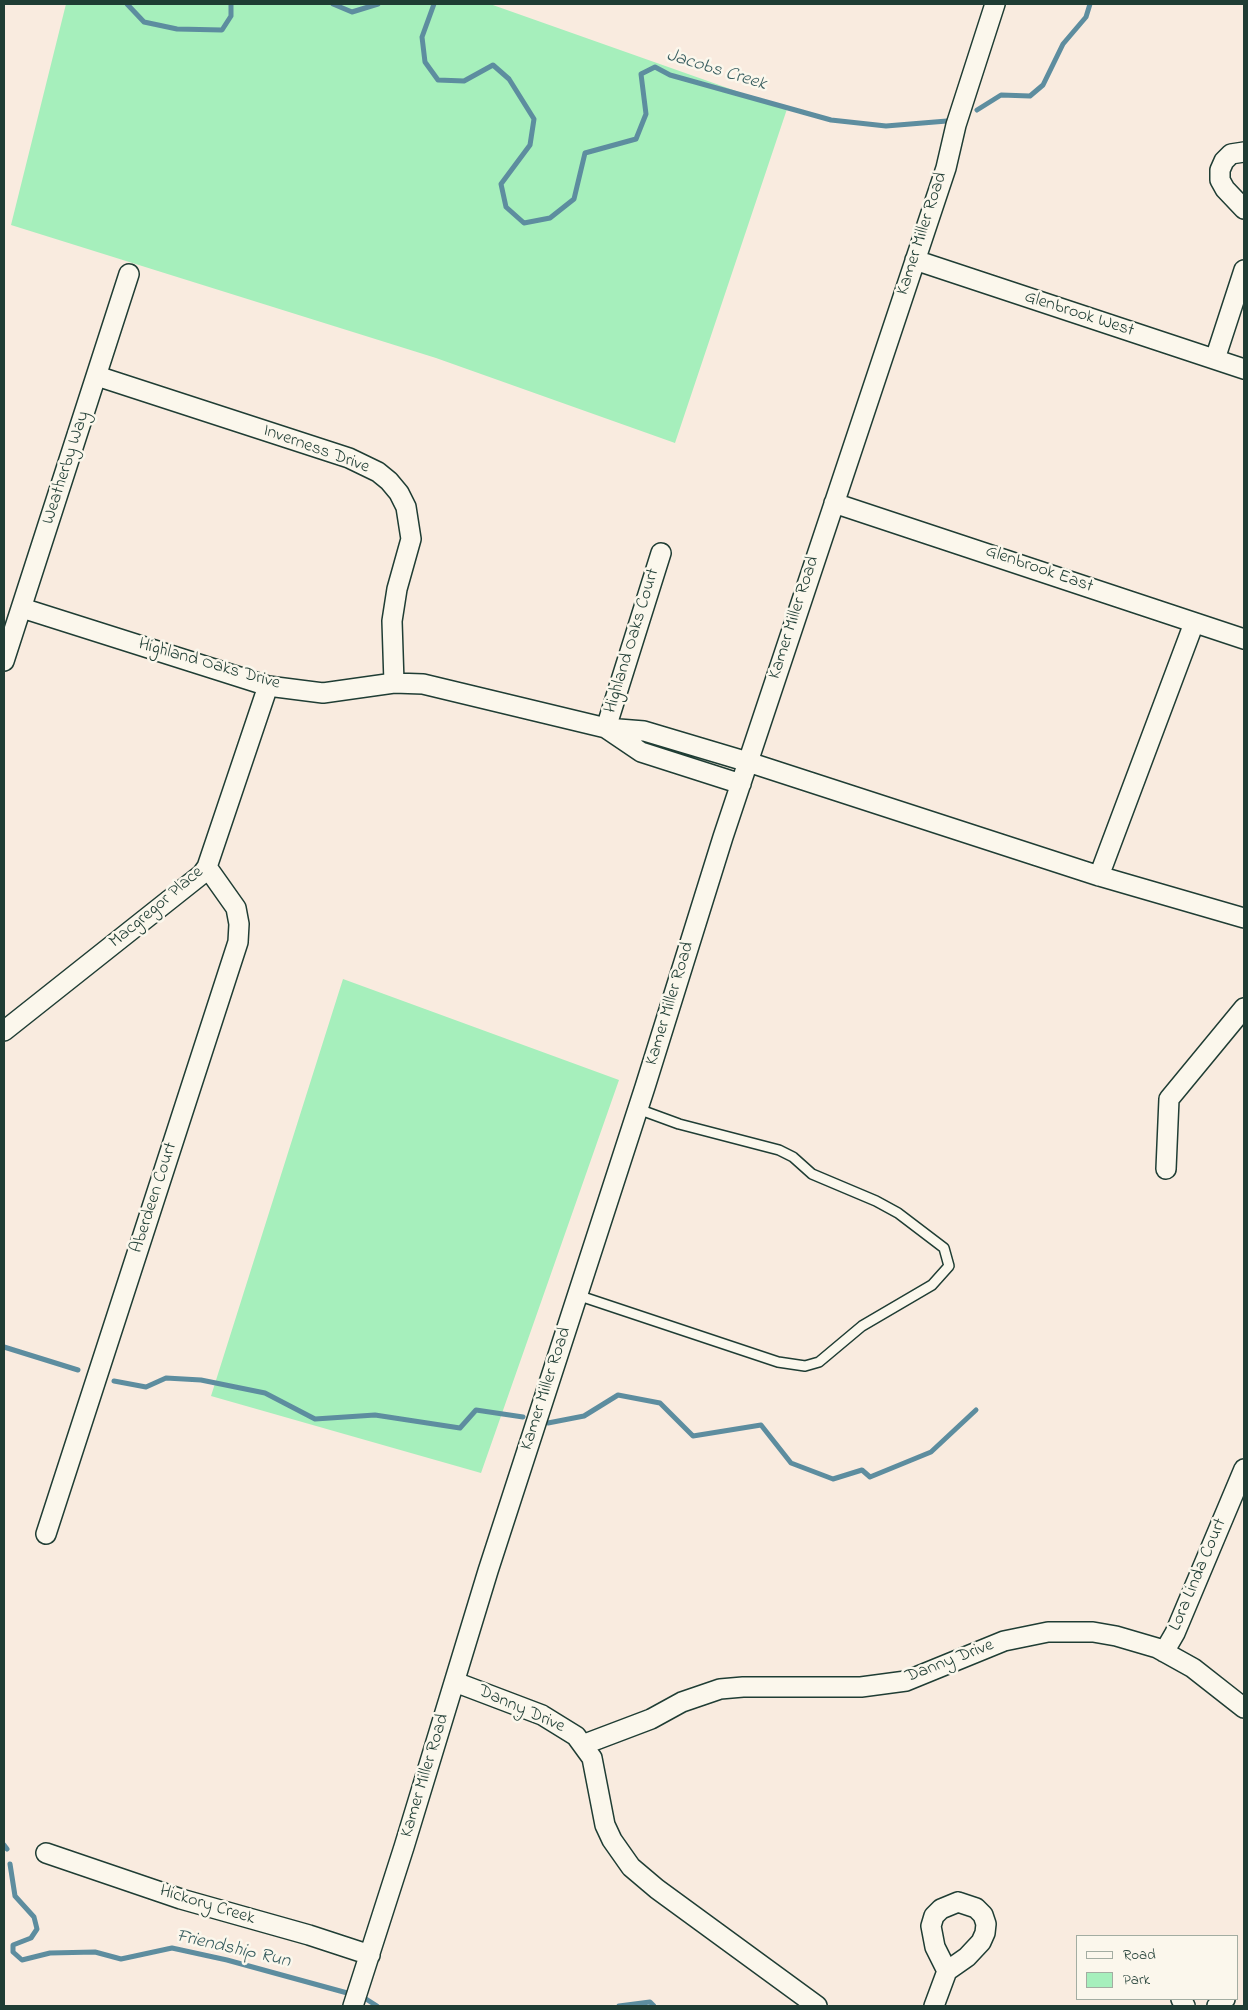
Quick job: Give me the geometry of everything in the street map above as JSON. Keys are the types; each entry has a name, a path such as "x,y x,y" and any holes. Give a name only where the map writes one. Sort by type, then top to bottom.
{"street":[{"name":"Kamer Miller Road","path":"353,2006 488,1571 748,762 946,168 956,125 995,4"},
{"path":"1244,152 1231,154 1224,161 1220,170 1220,180 1225,189 1244,208"},
{"name":"Glenbrook West","path":"915,260 1244,369"},
{"path":"1215,359 1244,270"},
{"name":"Weatherby Way","path":"4,661 129,274"},
{"name":"Inverness Drive","path":"97,376 349,458 378,472 389,481 399,493 406,507 411,539 398,589 392,622 394,683"},
{"name":"Glenbrook East","path":"834,503 1244,639"},
{"name":"Highland Oaks Court","path":"606,728 660,554"},
{"name":"Highland Oaks Drive","path":"22,608 268,686 323,693 394,683 423,684 606,728 644,731 748,762 1099,876 1244,918"},
{"path":"1099,876 1194,622"},
{"name":"Macgregor Place","path":"4,1031 180,893 207,867 268,686"},
{"name":"Highland Oaks Drive","path":"606,728 641,752 741,784"},
{"name":"Aberdeen Court","path":"46,1534 238,942 239,924 236,908 207,867"},
{"path":"1166,1169 1169,1099 1244,1008"},
{"name":"Lora Linda Court","path":"1164,1652 1175,1632 1244,1469"},
{"name":"Danny Drive","path":"584,1744 651,1719 682,1702 720,1689 743,1687 861,1687 906,1681 1004,1641 1048,1632 1093,1632 1116,1636 1164,1652 1194,1668 1244,1708"},
{"name":"Danny Drive","path":"455,1682 542,1716 566,1728 584,1744 592,1758 605,1825 612,1840 631,1867 657,1889 816,2006"},
{"name":"Hickory Creek","path":"46,1853 181,1899 309,1935 370,1955"},
{"path":"934,2006 947,1971"}],"lane":[{"path":"577,1295 778,1362 805,1366 819,1362 862,1326 904,1304 932,1285 948,1266 944,1248 898,1213 876,1201 812,1174 793,1158 779,1150 679,1124 638,1109"}],"green space":[{"path":"66,4 490,4 787,109 675,443 436,358 11,225"},
{"path":"343,979 619,1080 481,1473 211,1396"}],"waterway":[{"name":"Jacobs Creek","path":"127,4 144,22 177,29 222,30 231,16 231,4"},
{"name":"Jacobs Creek","path":"333,4 352,12 378,4"},
{"name":"Jacobs Creek","path":"434,4 422,37 425,62 438,80 464,81 493,65 509,79 534,119 530,145 501,184 506,207 524,223 550,218 574,199 585,153 636,139 646,114 641,74 655,67 670,75 831,120 886,126 947,121"},
{"name":"Jacobs Creek","path":"977,110 1001,95 1030,96 1043,85 1063,44 1086,17 1090,4"},
{"path":"4,1347 78,1370"},
{"path":"114,1381 146,1387 166,1378 201,1380 265,1393 315,1419 375,1415 460,1428 476,1410 523,1417"},
{"path":"548,1423 584,1416 618,1395 660,1403 693,1436 761,1425 791,1463 833,1479 862,1470 870,1477 931,1452 976,1410"},
{"name":"Friendship Run","path":"4,1845 7,1849"},
{"name":"Friendship Run","path":"10,1864 15,1896 34,1917 37,1929 31,1938 13,1945 13,1952 22,1960 50,1953 95,1952 121,1959 172,1948 227,1960 351,1994"},
{"name":"Friendship Run","path":"366,1999 377,2006"},
{"name":"Friendship Run","path":"619,2006 650,2002 654,2006"}]}
